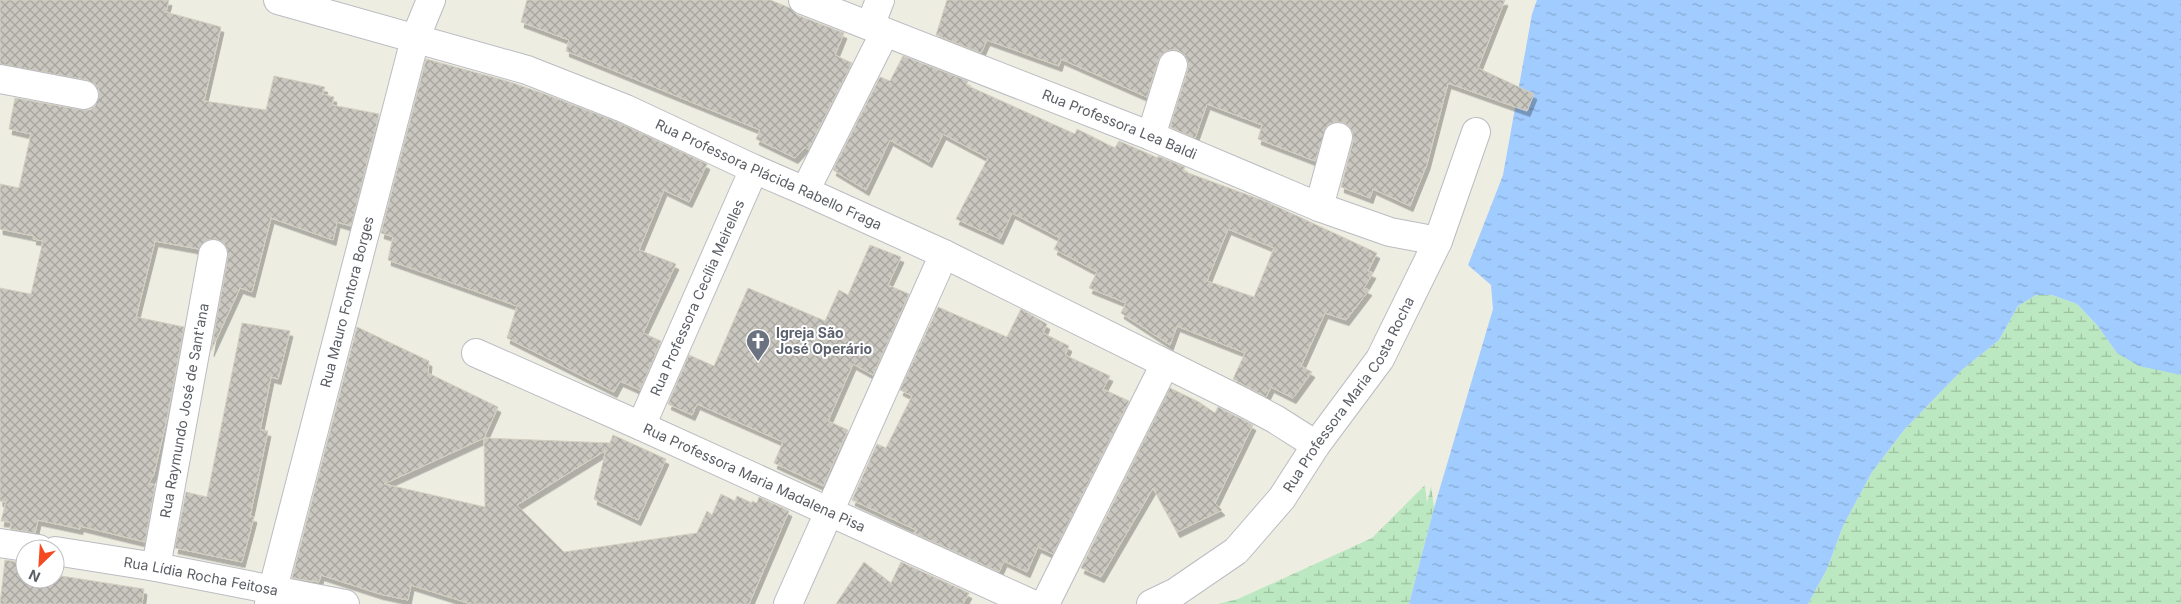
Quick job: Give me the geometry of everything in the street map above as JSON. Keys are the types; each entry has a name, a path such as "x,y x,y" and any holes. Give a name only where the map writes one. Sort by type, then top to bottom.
{"street":[{"name":"Rua Professora Plácida Rabello Fraga","path":"278,0 528,70 626,109 944,254 1241,401 1275,419 1316,445"},
{"name":"Rua Mauro Fontora Borges","path":"271,596 416,39 431,0"},
{"name":"Rua Professora Lea Baldi","path":"803,0 1151,136 1319,207 1390,232 1438,241"},
{"path":"805,190 877,29 880,0"},
{"path":"1151,136 1173,65"},
{"path":"0,79 84,96"},
{"name":"Rua Professora Maria Costa Rocha","path":"1151,604 1176,592 1236,551 1282,498 1316,445 1380,359 1438,241 1476,132"},
{"path":"1319,207 1338,137"},
{"name":"Rua Professora Cecília Meirelles","path":"641,426 754,169"},
{"name":"Rua Raymundo José de Sant'ana","path":"156,567 213,254"},
{"path":"788,604 944,254"},
{"name":"Rua Professora Maria Madalena Pisa","path":"476,354 641,426 1032,604"},
{"path":"1045,604 1165,364"},
{"path":"0,543 15,545"},
{"name":"Rua Lídia Rocha Feitosa","path":"65,553 156,567 271,596 345,604"}],"green space":[{"path":"2036,295 2052,295 2077,304 2097,325 2117,353 2181,375 2181,604 1808,604 1827,569 1843,526 1872,472 1904,430 1963,369 1999,340 2018,306"},
{"path":"1425,485 1427,503 1431,486 1434,508 1409,604 1218,604 1238,599 1372,538"}],"water":[{"path":"1537,0 2181,0 2181,375 2139,366 2117,353 2097,325 2077,304 2052,295 2036,295 2018,306 1999,340 1963,369 1904,430 1872,472 1843,526 1827,569 1808,604 1409,604 1434,508 1493,309 1491,285 1468,265 1503,175 1532,14"}],"building":[{"path":"0,0 169,0 166,12 221,27 204,101 266,110 274,76 325,87 322,94 334,97 332,105 379,114 351,226 337,222 333,240 271,218 252,292 240,288 211,351 228,257 227,248 223,242 215,239 207,240 199,249 155,241 136,317 184,327 167,418 154,474 149,483 155,485 145,542 80,526 80,529 38,520 35,533 10,529 11,522 1,521 6,502 0,501 0,288 31,294 43,241 33,239 34,236 0,229 0,184 19,188 31,134 9,129 15,98 90,110 95,106 99,97 99,89 95,84 87,80 0,64"},
{"path":"527,0 770,0 790,8 797,15 844,33 835,55 852,63 808,150 805,147 795,158 756,139 760,130 566,51 569,40 521,22"},
{"path":"947,0 1505,0 1478,68 1534,94 1527,111 1448,83 1427,164 1410,206 1373,189 1370,198 1341,187 1353,141 1353,133 1349,126 1343,122 1334,122 1327,126 1315,161 1258,139 1262,125 1207,104 1195,138 1170,127 1188,69 1185,55 1178,50 1170,50 1162,54 1158,60 1147,97 1061,59 1059,66 987,40 981,53 936,35"},
{"path":"903,56 968,81 966,85 1075,134 1077,129 1115,148 1119,141 1158,158 1158,156 1185,167 1183,171 1267,202 1377,253 1368,271 1373,273 1364,288 1369,290 1346,320 1325,313 1301,366 1312,372 1293,398 1271,387 1266,397 1233,379 1245,353 1177,326 1170,345 1121,313 1126,303 1089,288 1097,272 1054,249 1060,238 1012,213 1000,239 956,219 988,158 943,134 929,162 890,140 866,190 833,170 880,77 890,81","holes":["1228,229 1274,248 1254,297 1207,281"]},
{"path":"426,59 507,81 542,93 620,123 707,164 689,202 664,190 639,250 676,264 643,333 661,341 640,390 620,381 614,392 507,338 517,306 388,260 393,237 381,233"},
{"path":"870,245 901,257 888,285 909,294 873,375 853,364 828,421 848,430 823,486 774,463 783,442 697,404 692,415 668,404 689,355 714,366 748,288 825,321 839,290 848,295"},
{"path":"938,307 1007,337 1021,309 1047,324 1043,333 1069,346 1065,355 1110,376 1103,389 1129,401 1053,554 1038,547 1027,572 1004,561 999,572 914,533 916,530 852,500 877,444 886,448 912,396 900,390"},
{"path":"242,323 290,331 278,379 271,377 260,430 268,431 250,516 254,517 242,562 175,548 186,492 207,497"},
{"path":"357,327 429,361 428,373 498,407 484,438 610,443 613,435 666,459 638,520 594,499 606,450 517,505 564,552 697,533 707,511 712,515 721,494 735,501 737,496 752,503 752,501 757,503 759,497 789,511 749,604 471,604 411,585 408,600 380,594 321,575 319,582 292,578","holes":["484,438 485,507 384,484"]},
{"path":"1170,388 1199,402 1215,413 1218,407 1253,425 1215,503 1222,510 1177,532 1153,488 1101,577 1081,568"},
{"path":"5,560 15,562 15,589 65,589 65,577 144,589 142,604 0,604"},
{"path":"864,562 891,583 901,562 969,593 963,604 836,604"}],"place":[{"name":"Igreja São José Operário","path":"758,362"}]}
